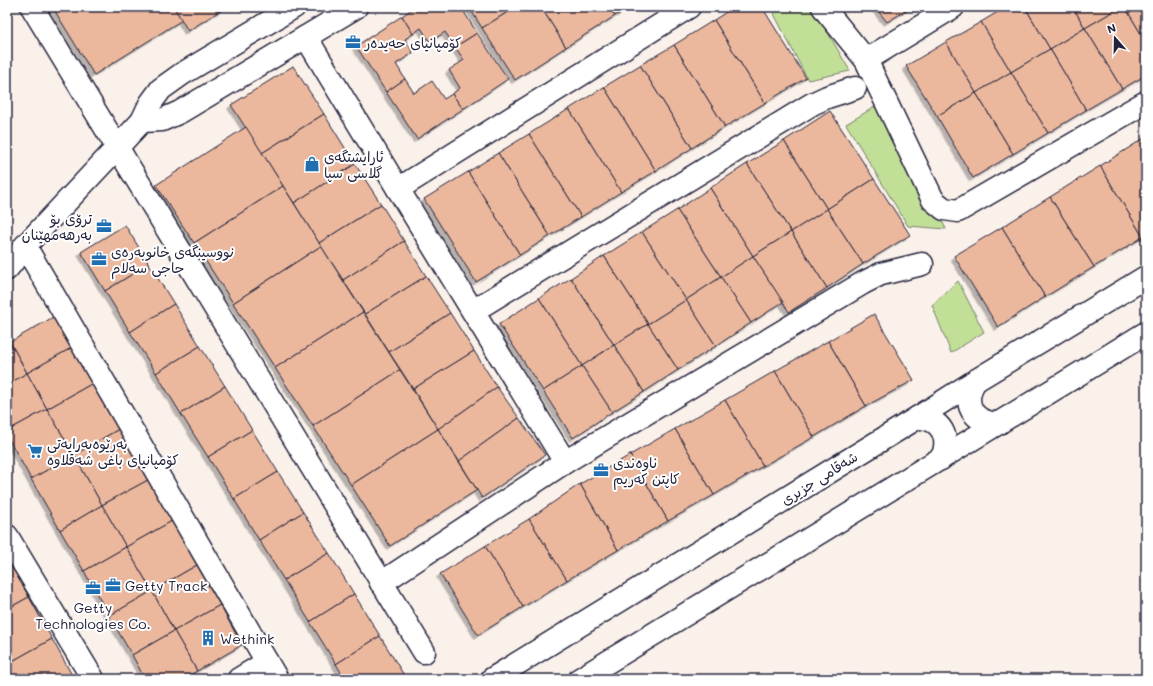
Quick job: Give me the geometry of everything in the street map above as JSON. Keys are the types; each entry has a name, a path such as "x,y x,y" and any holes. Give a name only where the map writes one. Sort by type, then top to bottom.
{"street":[{"path":"32,7 424,652"},
{"path":"142,121 162,120 180,112 356,7"},
{"path":"398,189 689,7"},
{"path":"823,7 866,60 933,200 944,209 958,211 1146,102"},
{"path":"866,60 953,7"},
{"path":"7,269 25,246 142,121 150,104 161,89 182,74 291,8"},
{"path":"306,37 565,462"},
{"path":"473,312 812,104 827,96 855,88"},
{"path":"25,246 272,671 239,679"},
{"path":"381,583 565,462 863,282 881,274 922,264"},
{"name":"شەقامی جزیری","path":"492,679 1146,277"},
{"path":"580,679 1146,333"},
{"path":"975,381 969,394 968,401 970,408 979,419 992,424 999,423"},
{"path":"917,418 923,418 934,422 945,436 946,448 941,459"},
{"path":"7,536 93,679"}],"green space":[{"path":"778,7 813,7 850,71 808,80 774,14"},
{"path":"883,102 946,229 908,226 846,124"},
{"path":"958,281 984,332 951,353 932,305"}],"building":[{"path":"174,7 182,20 94,75 53,8"},
{"path":"174,7 226,7 188,31"},
{"path":"415,7 461,7 477,33 455,47 445,32 430,42 421,28 413,34 402,16"},
{"path":"469,7 516,7 482,28"},
{"path":"516,7 541,7 566,47 515,80 482,28"},
{"path":"541,7 609,7 615,16 566,47"},
{"path":"609,7 631,7 615,16"},
{"path":"734,7 762,7 806,78 765,103 714,20"},
{"path":"875,7 912,7 887,22"},
{"path":"1006,7 1025,7 1050,49 1011,72 981,22"},
{"path":"1025,7 1073,7 1085,28 1050,49"},
{"path":"1073,7 1121,7 1085,28"},
{"path":"1121,7 1125,7 1146,42 1146,75 1122,89 1085,28"},
{"path":"1125,7 1146,7 1146,42"},
{"path":"402,16 413,34 405,39 413,53 396,64 405,79 386,92 356,46"},
{"path":"714,20 765,103 725,127 674,45"},
{"path":"981,22 1011,72 976,93 946,42"},
{"path":"1085,28 1122,89 1086,110 1050,49"},
{"path":"477,33 508,79 463,109 452,94 460,88 449,70 464,60 455,47"},
{"path":"946,42 976,93 937,116 906,66"},
{"path":"674,45 725,127 692,148 640,65"},
{"path":"1050,49 1086,110 1048,133 1011,72"},
{"path":"640,65 692,148 656,171 604,87"},
{"path":"293,66 324,114 262,153 231,105"},
{"path":"1011,72 1048,133 1013,154 976,93"},
{"path":"405,79 414,93 432,81 444,99 452,94 463,109 417,139 386,92"},
{"path":"604,87 656,171 621,192 569,109"},
{"path":"976,93 1013,154 973,178 937,116"},
{"path":"569,109 621,192 581,217 529,134"},
{"path":"830,111 874,179 827,209 784,141"},
{"path":"324,114 355,164 294,203 262,153"},
{"path":"246,127 283,186 194,243 156,185"},
{"path":"529,134 581,217 550,236 498,153"},
{"path":"1146,137 1146,235 1143,237 1100,166"},
{"path":"784,141 827,209 791,232 747,164"},
{"path":"498,153 550,236 520,255 468,172"},
{"path":"355,164 381,204 319,243 294,203"},
{"path":"747,164 791,232 753,256 710,188"},
{"path":"1100,166 1143,237 1094,267 1050,197"},
{"path":"468,172 520,255 476,282 424,199"},
{"path":"874,179 910,235 863,264 827,209"},
{"path":"283,186 321,246 233,303 194,243"},
{"path":"710,188 753,256 721,277 677,210"},
{"path":"1050,197 1094,267 1045,297 1002,227"},
{"path":"381,204 404,241 343,280 319,243"},
{"path":"827,209 863,264 827,288 791,232"},
{"path":"677,210 721,277 686,300 642,232"},
{"path":"125,225 149,264 105,291 81,252"},
{"path":"1002,227 1045,297 998,327 954,256"},
{"path":"642,232 686,300 648,324 604,256"},
{"path":"791,232 827,288 789,312 753,256"},
{"path":"404,241 426,276 365,314 343,280"},
{"path":"321,246 363,312 275,368 233,303"},
{"path":"604,256 648,324 614,345 571,278"},
{"path":"753,256 783,302 751,323 721,277"},
{"path":"149,264 174,304 130,332 105,291"},
{"path":"426,276 450,313 389,352 365,314"},
{"path":"721,277 751,323 716,346 686,300"},
{"path":"571,278 614,345 582,366 539,298"},
{"path":"539,298 582,366 543,391 499,324"},
{"path":"686,300 716,346 678,370 648,324"},
{"path":"174,304 200,346 156,373 130,332"},
{"path":"363,312 400,370 313,426 275,368"},
{"path":"450,313 474,351 413,389 389,352"},
{"path":"874,314 914,380 866,406 828,341"},
{"path":"55,316 73,347 27,373 10,342"},
{"path":"648,324 678,370 644,392 614,345"},
{"path":"828,341 866,406 814,437 775,371"},
{"path":"10,342 27,373 7,385 7,343"},
{"path":"614,345 644,392 612,412 582,366"},
{"path":"200,346 225,386 181,414 156,373"},
{"path":"73,347 93,383 47,409 27,373"},
{"path":"474,351 497,387 438,429 413,389"},
{"path":"582,366 612,412 573,438 543,391"},
{"path":"400,370 438,429 351,485 313,426"},
{"path":"775,371 814,437 763,466 725,400"},
{"path":"27,373 47,409 7,431 7,385"},
{"path":"93,383 119,429 74,455 47,409"},
{"path":"225,386 252,430 208,457 181,414"},
{"path":"497,387 519,418 459,461 438,429"},
{"path":"725,400 763,466 714,495 675,429"},
{"path":"47,409 74,455 31,479 7,436 7,431"},
{"path":"519,418 545,455 482,498 459,461"},
{"path":"119,429 148,480 102,505 74,455"},
{"path":"438,429 477,490 390,546 351,485"},
{"path":"675,429 714,495 668,521 630,455"},
{"path":"252,430 278,472 234,499 208,457"},
{"path":"74,455 102,505 60,530 31,479"},
{"path":"630,455 668,521 618,550 580,484"},
{"path":"278,472 303,512 259,540 234,499"},
{"path":"148,480 172,521 126,547 102,505"},
{"path":"580,484 618,550 567,580 529,519"},
{"path":"102,505 126,547 84,571 60,530"},
{"path":"303,512 329,553 284,580 259,540"},
{"path":"529,519 567,580 523,607 485,546"},
{"path":"172,521 197,565 152,591 126,547"},
{"path":"485,546 523,607 478,635 440,574"},
{"path":"126,547 152,591 109,616 84,571"},
{"path":"329,553 354,594 310,622 284,580"},
{"path":"7,558 29,597 7,609"},
{"path":"197,565 220,605 174,631 152,591"},
{"path":"152,591 174,631 132,655 109,616"},
{"path":"354,594 380,636 336,664 310,622"},
{"path":"29,597 52,639 7,664 7,609"},
{"name":"Wethink","path":"220,605 242,645 197,671 174,631"},
{"path":"174,631 197,671 182,679 145,679 132,655"},
{"path":"380,636 405,677 403,679 345,679 336,664"},
{"path":"52,639 73,677 69,679 13,679 7,668 7,664"}],"place":[{"name":"کۆمپانیای حەیدەر","path":"353,42"},
{"name":"ئارایشتگەی گلاسی سپا","path":"312,164"},
{"name":"ترۆی بۆ بەرهەمهێنان","path":"104,226"},
{"name":"نووسینگەی خانوبەرەی حاجی سەلام","path":"99,259"},
{"name":"بەرێوەبەرایەتی کۆمپانیای باغی شەقلاوە","path":"35,451"},
{"name":"ناوەندی کاپتن کەریم","path":"601,470"},
{"name":"Getty Track","path":"113,585"},
{"name":"Getty Technologies Co.","path":"93,588"},
{"name":"Wethink","path":"208,638"}]}
